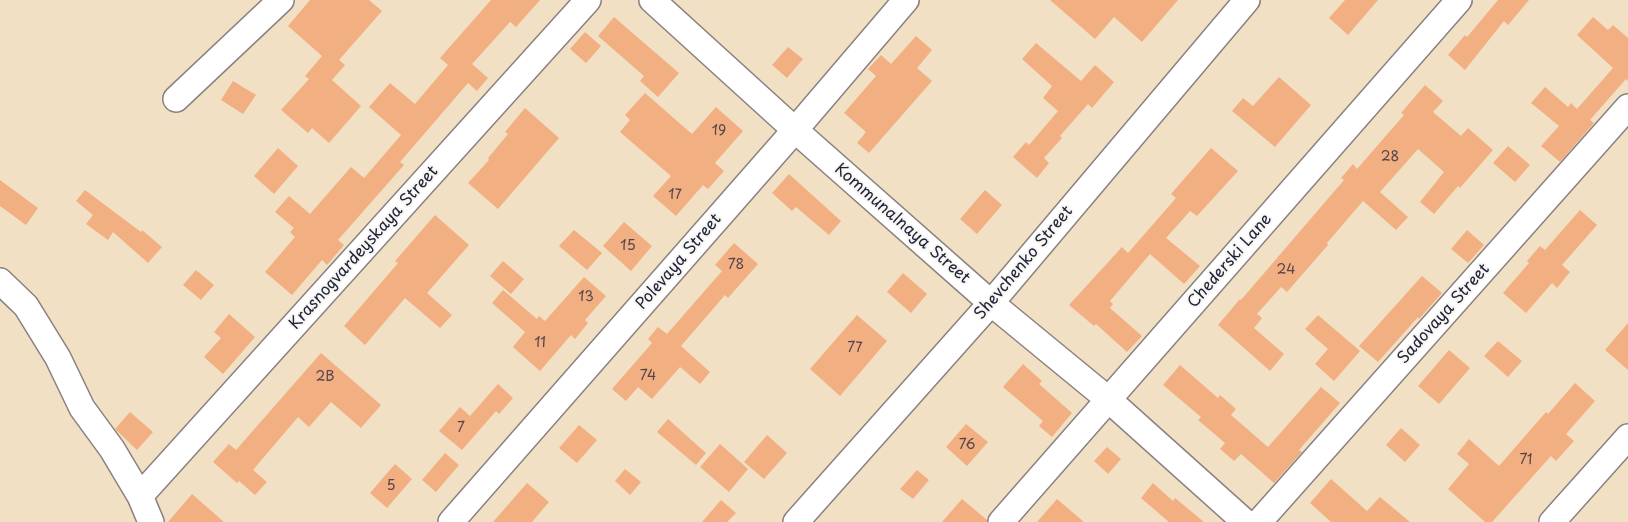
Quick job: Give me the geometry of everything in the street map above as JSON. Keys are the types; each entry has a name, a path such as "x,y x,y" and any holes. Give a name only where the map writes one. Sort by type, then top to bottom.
{"street":[{"path":"176,99 281,0"},
{"name":"Krasnogvardeyskaya Street","path":"140,496 588,0"},
{"name":"Kommunalnaya Street","path":"652,0 795,130 991,303 1109,400 1245,522"},
{"name":"Polevaya Street","path":"451,522 795,130 906,0"},
{"name":"Shevchenko Street","path":"796,522 991,303 1247,0"},
{"name":"Chederski Lane","path":"1001,522 1459,0"},
{"name":"Sadovaya Street","path":"1259,522 1628,107"},
{"path":"0,281 26,306 58,358 82,408 112,449 140,496 151,522"},
{"path":"1552,522 1628,437"}],"building":[{"path":"310,0 369,0 382,11 339,60 345,65 332,80 361,106 329,143 312,128 308,133 281,110 309,79 305,76 322,56 288,26"},
{"path":"491,0 540,0 516,27 510,22 472,64 488,78 477,91 468,83 400,162 404,165 338,240 344,245 327,265 322,260 292,295 265,272 295,237 290,232 294,228 275,212 289,196 310,214 351,167 364,178 401,135 369,107 390,83 415,104 448,65 440,58"},
{"path":"1050,0 1178,0 1142,42 1114,17 1095,39"},
{"path":"1345,0 1378,0 1348,35 1329,18"},
{"path":"1498,0 1529,0 1508,25 1504,21 1465,70 1448,55 1465,35 1467,37"},
{"path":"614,17 679,73 658,97 640,81 644,76 598,36"},
{"path":"1593,17 1608,30 1613,25 1628,38 1628,81 1626,79 1590,120 1594,123 1560,162 1541,146 1559,126 1531,103 1545,87 1568,107 1571,103 1577,109 1613,68 1577,35"},
{"path":"585,32 601,46 586,63 570,49"},
{"path":"916,36 932,50 917,68 932,81 869,153 857,143 866,132 844,113 876,76 868,69 881,55 891,64"},
{"path":"1036,43 1081,81 1095,65 1114,82 1092,108 1088,104 1060,136 1062,138 1044,158 1049,163 1037,178 1013,157 1026,142 1029,145 1058,111 1043,98 1052,86 1022,59"},
{"path":"788,47 803,59 787,78 772,65"},
{"path":"1279,77 1311,105 1275,147 1232,111 1243,98 1253,106"},
{"path":"233,81 256,95 243,114 221,100"},
{"path":"1425,85 1443,101 1433,112 1461,136 1468,128 1493,150 1434,214 1420,202 1444,172 1418,149 1380,192 1408,217 1396,230 1363,201 1287,292 1281,287 1257,314 1262,318 1254,328 1284,354 1270,371 1218,325 1344,180 1341,178 1353,164 1357,169 1404,115 1401,113"},
{"path":"645,93 692,134 716,107 743,131 715,163 724,171 708,189 703,185 676,216 653,196 671,176 620,132 630,120 625,115"},
{"path":"525,108 559,138 498,209 468,183 489,160 488,158 508,134 505,132"},
{"path":"1508,146 1530,165 1515,182 1493,163"},
{"path":"278,148 298,166 274,194 254,176"},
{"path":"1211,148 1238,171 1197,216 1190,211 1166,238 1200,266 1184,284 1150,254 1110,301 1113,304 1110,308 1142,336 1127,352 1096,324 1094,326 1069,305 1122,247 1128,253 1176,198 1171,194"},
{"path":"789,174 841,221 829,235 796,207 792,211 772,193"},
{"path":"0,180 38,208 26,225 0,206"},
{"path":"85,190 141,232 142,230 162,247 148,263 113,232 108,240 86,224 93,215 76,201"},
{"path":"985,190 1002,205 977,234 960,219"},
{"path":"1580,210 1597,225 1562,265 1570,272 1557,288 1552,283 1526,313 1503,293 1529,263 1527,261 1540,246 1545,250"},
{"path":"435,215 469,245 427,293 452,315 440,328 405,298 365,345 344,326 398,263 395,261"},
{"path":"624,222 652,246 631,271 603,246"},
{"path":"574,230 602,253 587,270 559,246"},
{"path":"1467,230 1484,245 1468,263 1451,249"},
{"path":"734,243 758,264 728,298 725,295 681,346 710,372 700,384 680,367 652,399 638,387 626,401 612,389 652,343 648,339 658,327 667,334 722,271 715,265"},
{"path":"503,261 524,279 511,294 490,276"},
{"path":"196,270 214,285 201,300 183,285"},
{"path":"903,273 927,294 911,313 887,292"},
{"path":"1422,276 1442,293 1378,362 1359,346"},
{"path":"584,277 606,296 585,320 588,323 575,339 571,335 540,371 513,347 525,332 492,303 503,290 537,319 539,316 545,321"},
{"path":"229,314 255,337 223,374 204,357 221,338 214,332"},
{"path":"857,315 887,341 840,396 810,369"},
{"path":"1318,315 1360,351 1334,381 1315,364 1328,349 1305,329"},
{"path":"1628,323 1628,370 1605,350"},
{"path":"1498,341 1522,361 1508,377 1484,356"},
{"path":"1449,350 1470,368 1439,404 1418,386"},
{"path":"321,353 381,405 361,428 331,402 309,427 298,417 253,470 267,482 255,495 239,481 237,483 213,462 229,444 236,450"},
{"path":"1023,364 1042,381 1039,384 1072,413 1052,437 1039,426 1043,421 1003,387"},
{"path":"1180,365 1218,398 1220,395 1236,409 1231,415 1268,447 1321,387 1340,403 1299,450 1302,452 1274,483 1241,454 1234,461 1220,449 1225,443 1198,420 1201,417 1163,385"},
{"path":"1575,383 1595,401 1566,434 1574,441 1556,461 1551,456 1492,522 1485,522 1448,489 1469,464 1457,454 1469,439 1499,466 1546,412 1548,414"},
{"path":"498,384 513,398 499,414 496,411 462,450 439,431 460,407 470,416"},
{"path":"130,412 153,432 137,450 115,429"},
{"path":"668,419 706,453 696,465 657,432"},
{"path":"966,424 988,442 967,466 946,447"},
{"path":"579,425 597,440 577,463 559,448"},
{"path":"1401,428 1420,445 1405,462 1386,445"},
{"path":"767,435 787,453 764,479 744,462"},
{"path":"720,444 748,469 729,492 700,467"},
{"path":"1107,447 1121,459 1108,474 1094,461"},
{"path":"445,453 459,465 436,492 422,480"},
{"path":"395,464 412,479 387,508 370,493"},
{"path":"625,469 641,482 630,495 615,481"},
{"path":"917,470 929,480 913,499 900,489"},
{"path":"1331,479 1367,511 1380,497 1410,522 1331,522 1310,503"},
{"path":"527,483 549,502 532,522 493,522"},
{"path":"1153,483 1173,501 1175,498 1204,522 1169,522 1141,498"},
{"path":"192,494 224,522 168,522"},
{"path":"962,499 987,520 987,522 942,522"},
{"path":"1057,499 1084,522 1037,522"},
{"path":"721,500 736,513 727,522 702,522"}]}
